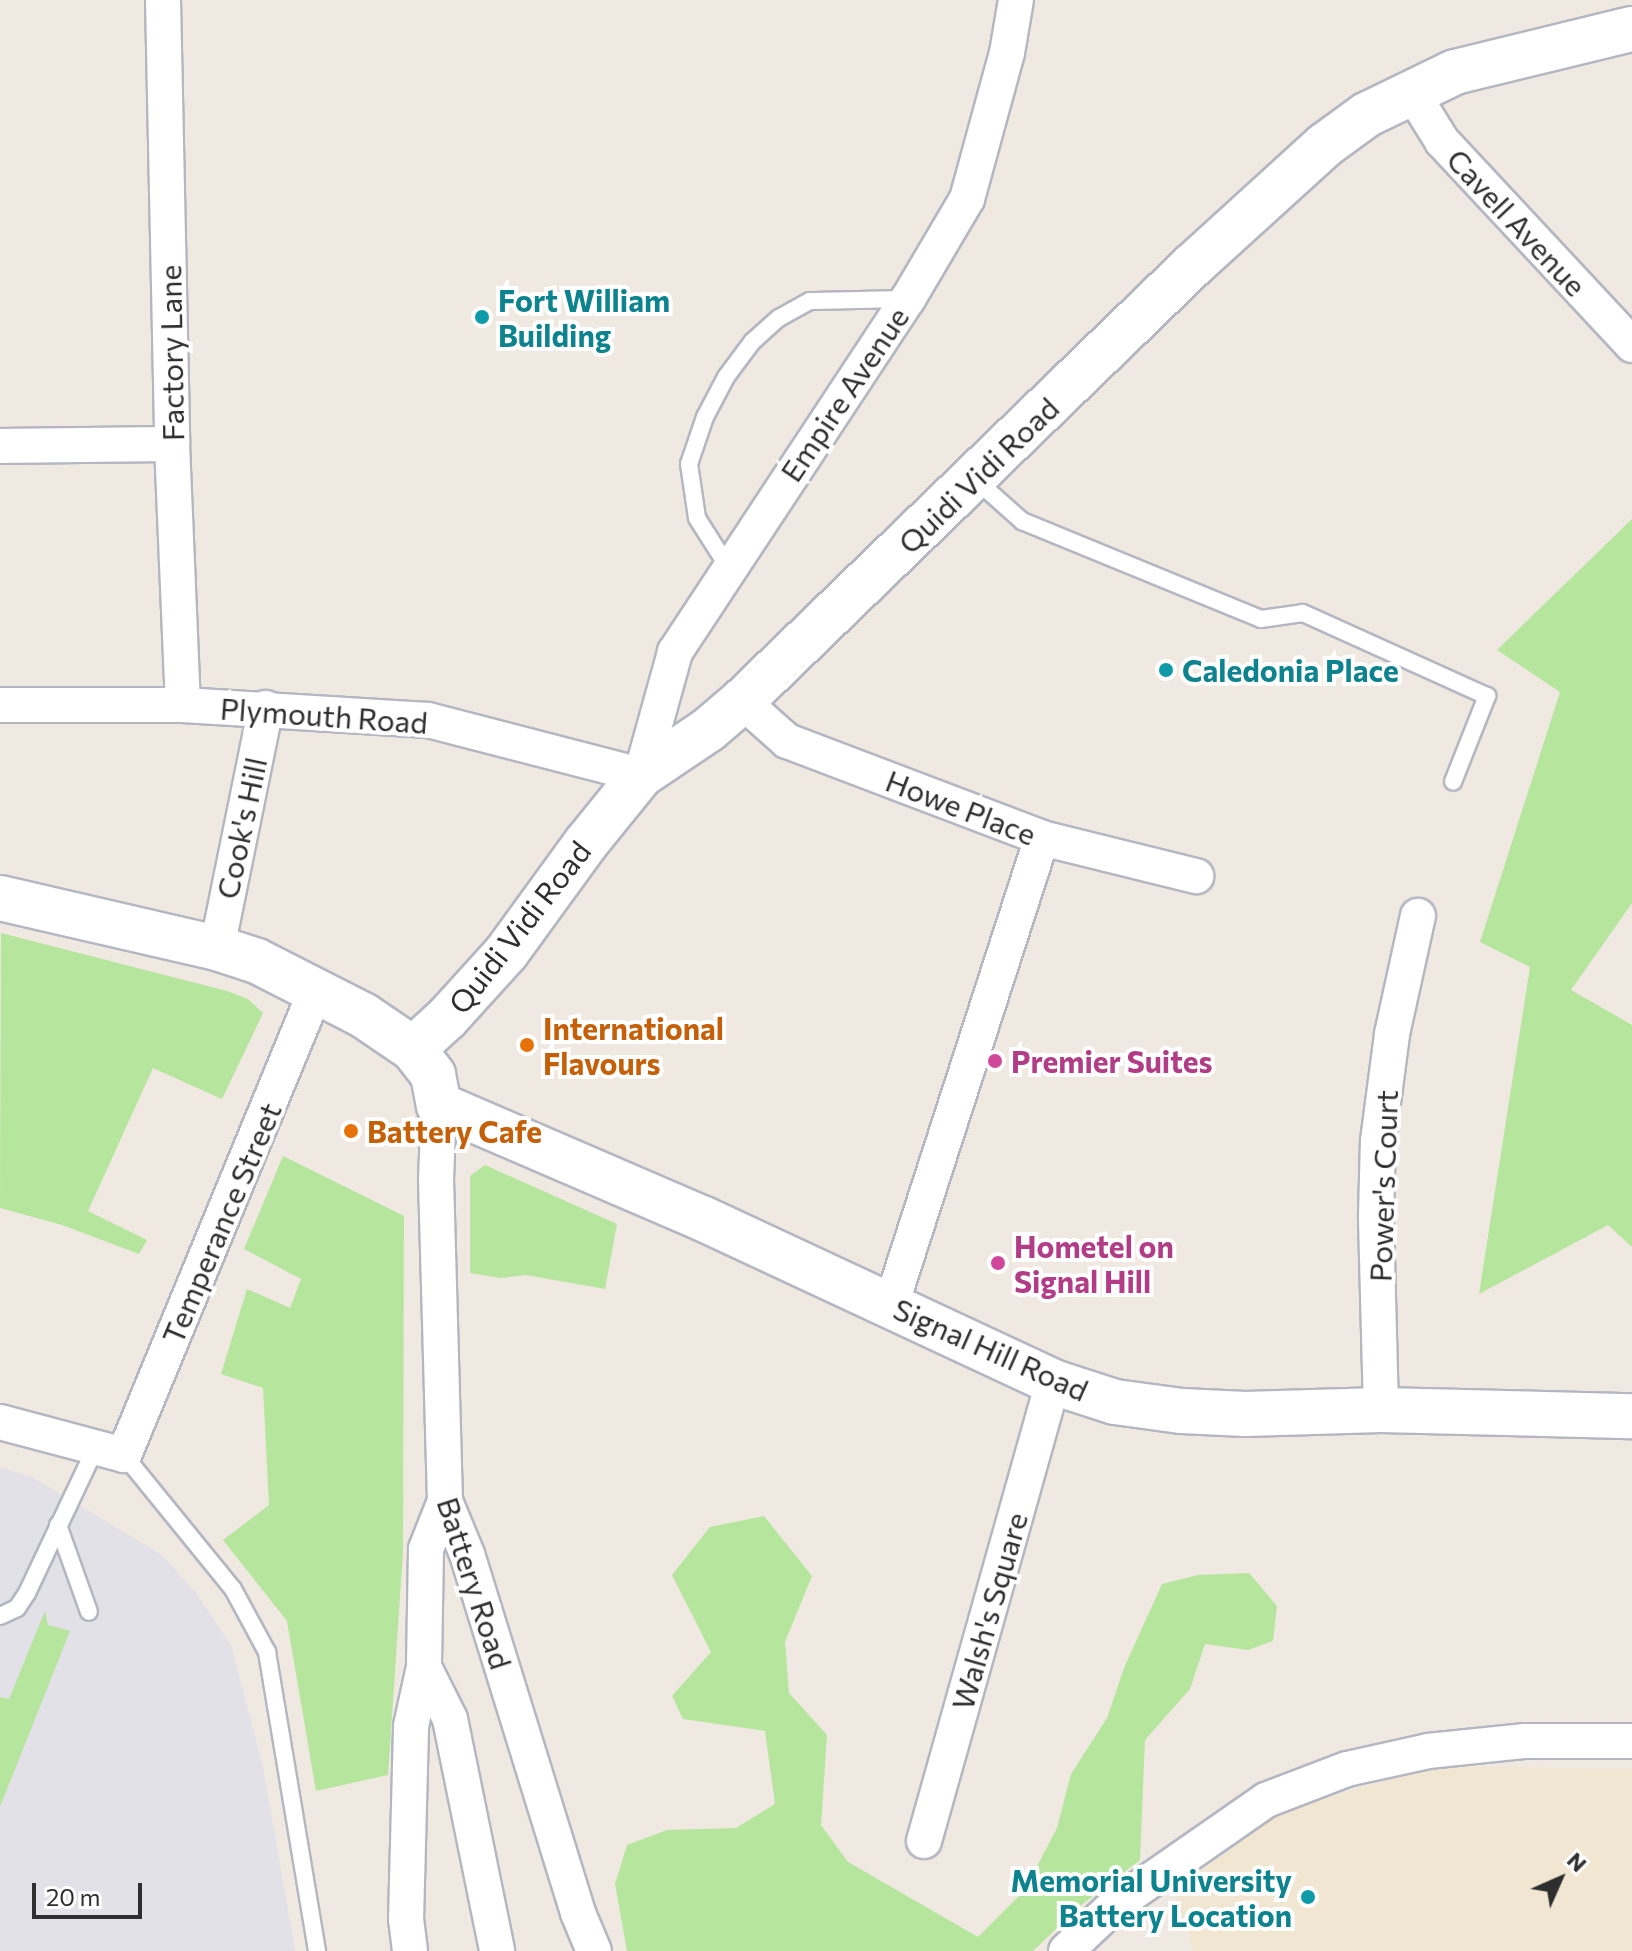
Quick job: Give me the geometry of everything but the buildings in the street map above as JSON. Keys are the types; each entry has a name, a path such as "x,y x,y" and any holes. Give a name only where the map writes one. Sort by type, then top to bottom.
{"street":[{"name":"Factory Lane","path":"163,0 172,444 183,705"},
{"name":"Empire Avenue","path":"641,775 675,652 728,567 908,299 967,199 1007,53 1016,0"},
{"name":"Quidi Vidi Road","path":"413,1049 447,1018 506,953 586,843 641,775 708,730 742,701 1192,266 1304,163 1366,115 1455,72 1632,29"},
{"name":"Cavell Avenue","path":"1411,91 1442,141 1632,345"},
{"path":"0,446 172,444"},
{"name":"Howe Place","path":"742,701 787,741 1042,838 1196,876"},
{"name":"Plymouth Road","path":"0,705 183,705 428,720 641,775"},
{"name":"Cook's Hill","path":"217,948 266,708"},
{"path":"891,1305 1042,838"},
{"path":"0,898 217,948 257,961 363,1015 413,1049 433,1075 439,1105"},
{"name":"Power's Court","path":"1381,1410 1378,1141 1392,1034 1418,916"},
{"name":"Temperance Street","path":"110,1451 316,990"},
{"name":"Signal Hill Road","path":"439,1105 704,1219 1053,1382 1115,1402 1182,1411 1245,1414 1381,1410 1632,1416"},
{"name":"Battery Road","path":"439,1105 436,1179 445,1501 467,1554 578,1913 594,1951"},
{"name":"Walsh's Square","path":"924,1841 1053,1382"},
{"path":"0,1422 110,1451"},
{"path":"410,1951 406,1920 411,1726 424,1667 426,1549 445,1501"},
{"path":"424,1667 450,1719 497,1951"},
{"path":"1066,1951 1115,1905 1266,1800 1347,1769 1428,1751 1525,1741 1632,1741"}],"lane":[{"path":"728,567 697,518 689,464 705,417 726,377 752,342 779,318 810,301 908,299"},
{"path":"975,479 1022,521 1261,619 1303,613 1487,696 1453,782"},
{"path":"0,1616 17,1608 27,1593 58,1525 110,1451 233,1589 267,1652 317,1951"},
{"path":"58,1525 89,1612"}],"shaded area":[{"path":"0,1467 32,1477 162,1555 196,1593 231,1645 263,1767 295,1951 0,1951"},
{"path":"1439,1766 1632,1769 1632,1951 1193,1951 1174,1891 1284,1810"}],"green space":[{"path":"1632,519 1632,903 1571,990 1632,1025 1632,1247 1608,1225 1479,1294 1530,967 1480,942 1560,692 1497,650"},
{"path":"1,933 227,991 248,999 263,1013 222,1099 153,1068 88,1211 147,1240 139,1254 62,1225 0,1208"},
{"path":"283,1156 404,1216 403,1552 388,1775 316,1791 287,1621 223,1540 269,1505 263,1388 221,1374 247,1289 290,1308 301,1279 244,1249"},
{"path":"485,1165 617,1224 605,1289 526,1275 501,1278 470,1273 470,1176"},
{"path":"764,1516 812,1576 785,1642 789,1693 827,1735 821,1825 848,1862 978,1937 1024,1891 1057,1828 1071,1774 1107,1718 1124,1668 1162,1584 1198,1575 1249,1573 1277,1606 1273,1641 1248,1650 1205,1644 1190,1689 1145,1740 1140,1860 1080,1906 1033,1951 627,1951 615,1884 627,1845 667,1830 736,1828 775,1804 765,1731 683,1719 672,1696 711,1652 672,1575 710,1527"},
{"path":"45,1611 48,1625 70,1631 0,1807 0,1697 9,1699"}],"place":[{"name":"Fort William Building","path":"482,317"},
{"name":"Caledonia Place","path":"1166,670"},
{"name":"International Flavours","path":"527,1045"},
{"name":"Premier Suites","path":"995,1061"},
{"name":"Battery Cafe","path":"351,1131"},
{"name":"Hometel on Signal Hill","path":"998,1263"},
{"name":"Memorial University Battery Location","path":"1308,1897"}]}
